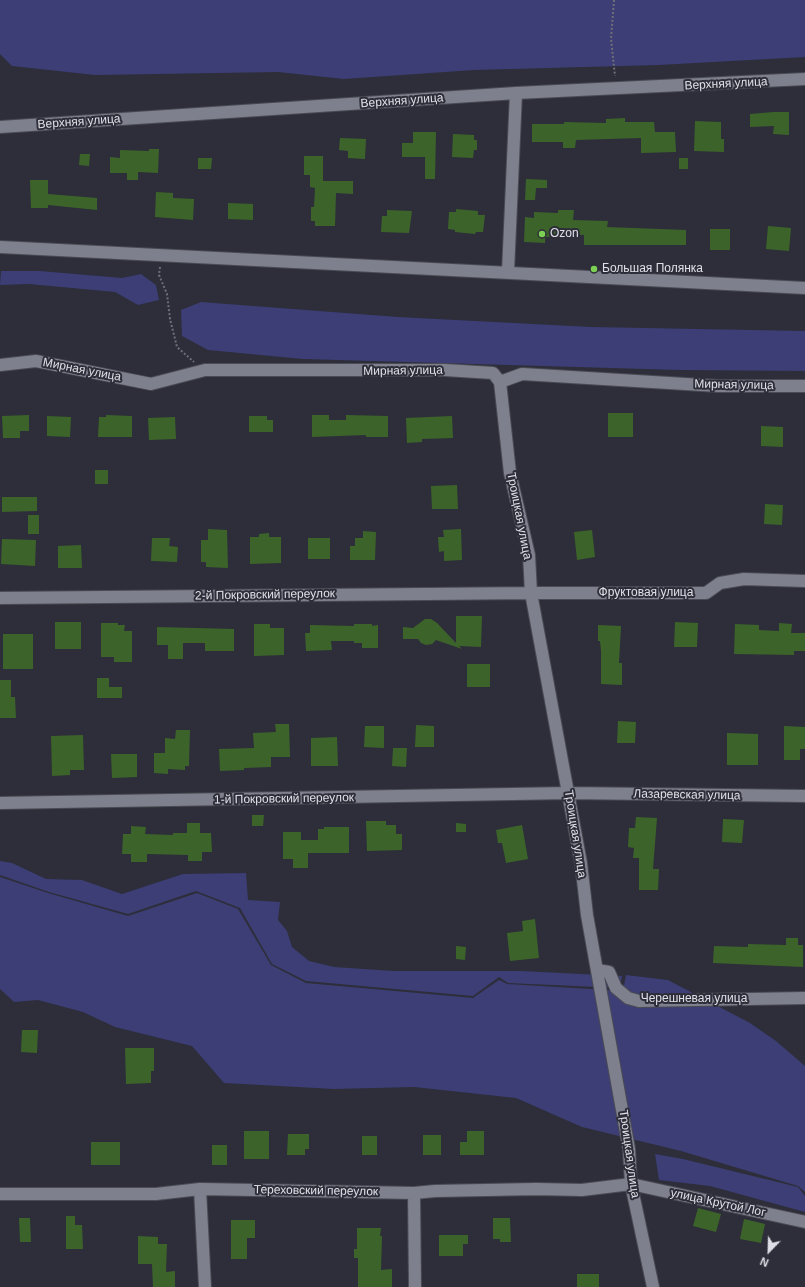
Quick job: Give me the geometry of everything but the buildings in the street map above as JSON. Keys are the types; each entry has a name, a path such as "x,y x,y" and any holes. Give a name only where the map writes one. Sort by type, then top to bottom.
{"street":[{"name":"Верхняя улица","path":"0,127 516,93 616,90 805,79"},
{"path":"508,272 516,93"},
{"path":"0,247 805,288"},
{"name":"Мирная улица","path":"0,366 36,361 151,384 205,370 445,370 492,373 500,382 522,374 718,386 805,386"},
{"name":"Троицкая улица","path":"500,382 510,473 529,555 531,592 581,863 587,915 629,1149 631,1184 654,1287"},
{"name":"Фруктовая улица","path":"531,592 706,593 720,583 744,579 805,581"},
{"name":"2-й Покровский переулок","path":"0,598 531,592"},
{"name":"Лазаревская улица","path":"569,794 805,796"},
{"name":"1-й Покровский переулок","path":"0,804 569,794"},
{"name":"Черешневая улица","path":"597,970 609,972 616,988 628,998 639,1001 805,998"},
{"name":"Тереховский переулок","path":"0,1194 156,1194 200,1190 414,1193 435,1191 536,1189 582,1190 631,1184"},
{"name":"улица Крутой Лог","path":"631,1184 805,1222"},
{"path":"200,1190 205,1287"},
{"path":"414,1193 415,1287"}],"path":[{"path":"614,0 611,39 616,90"},
{"path":"160,256 159,275 167,294 170,319 177,347 205,370"}],"shaded area":[{"path":"0,0 805,0 805,57 659,65 474,70 344,79 278,72 95,75 12,66 0,54"},
{"path":"1,271 40,271 122,278 141,274 156,285 159,300 138,305 115,292 29,284 0,285"},
{"path":"201,302 398,317 591,327 805,331 805,371 680,370 303,359 208,350 182,336 181,310"},
{"path":"0,861 12,863 46,879 82,880 122,894 183,874 246,873 248,900 280,902 278,920 287,931 292,947 309,961 334,967 393,971 521,971 622,976 620,988 508,983 499,977 473,996 306,981 272,964 240,908 196,891 128,914 49,892 0,875"},
{"path":"0,877 48,893 128,916 197,893 238,909 271,965 306,983 473,998 499,980 507,984 623,991 626,975 668,980 750,1023 776,1041 805,1066 805,1192 798,1186 681,1151 582,1127 516,1098 414,1087 334,1089 224,1083 192,1046 115,1027 83,1012 38,1000 14,1002 0,989"},
{"path":"655,1154 683,1159 798,1187 805,1196 805,1212 710,1186 659,1180"}],"place":[{"name":"Ozon","path":"542,234"},
{"name":"Большая Полянка","path":"594,269"}]}
